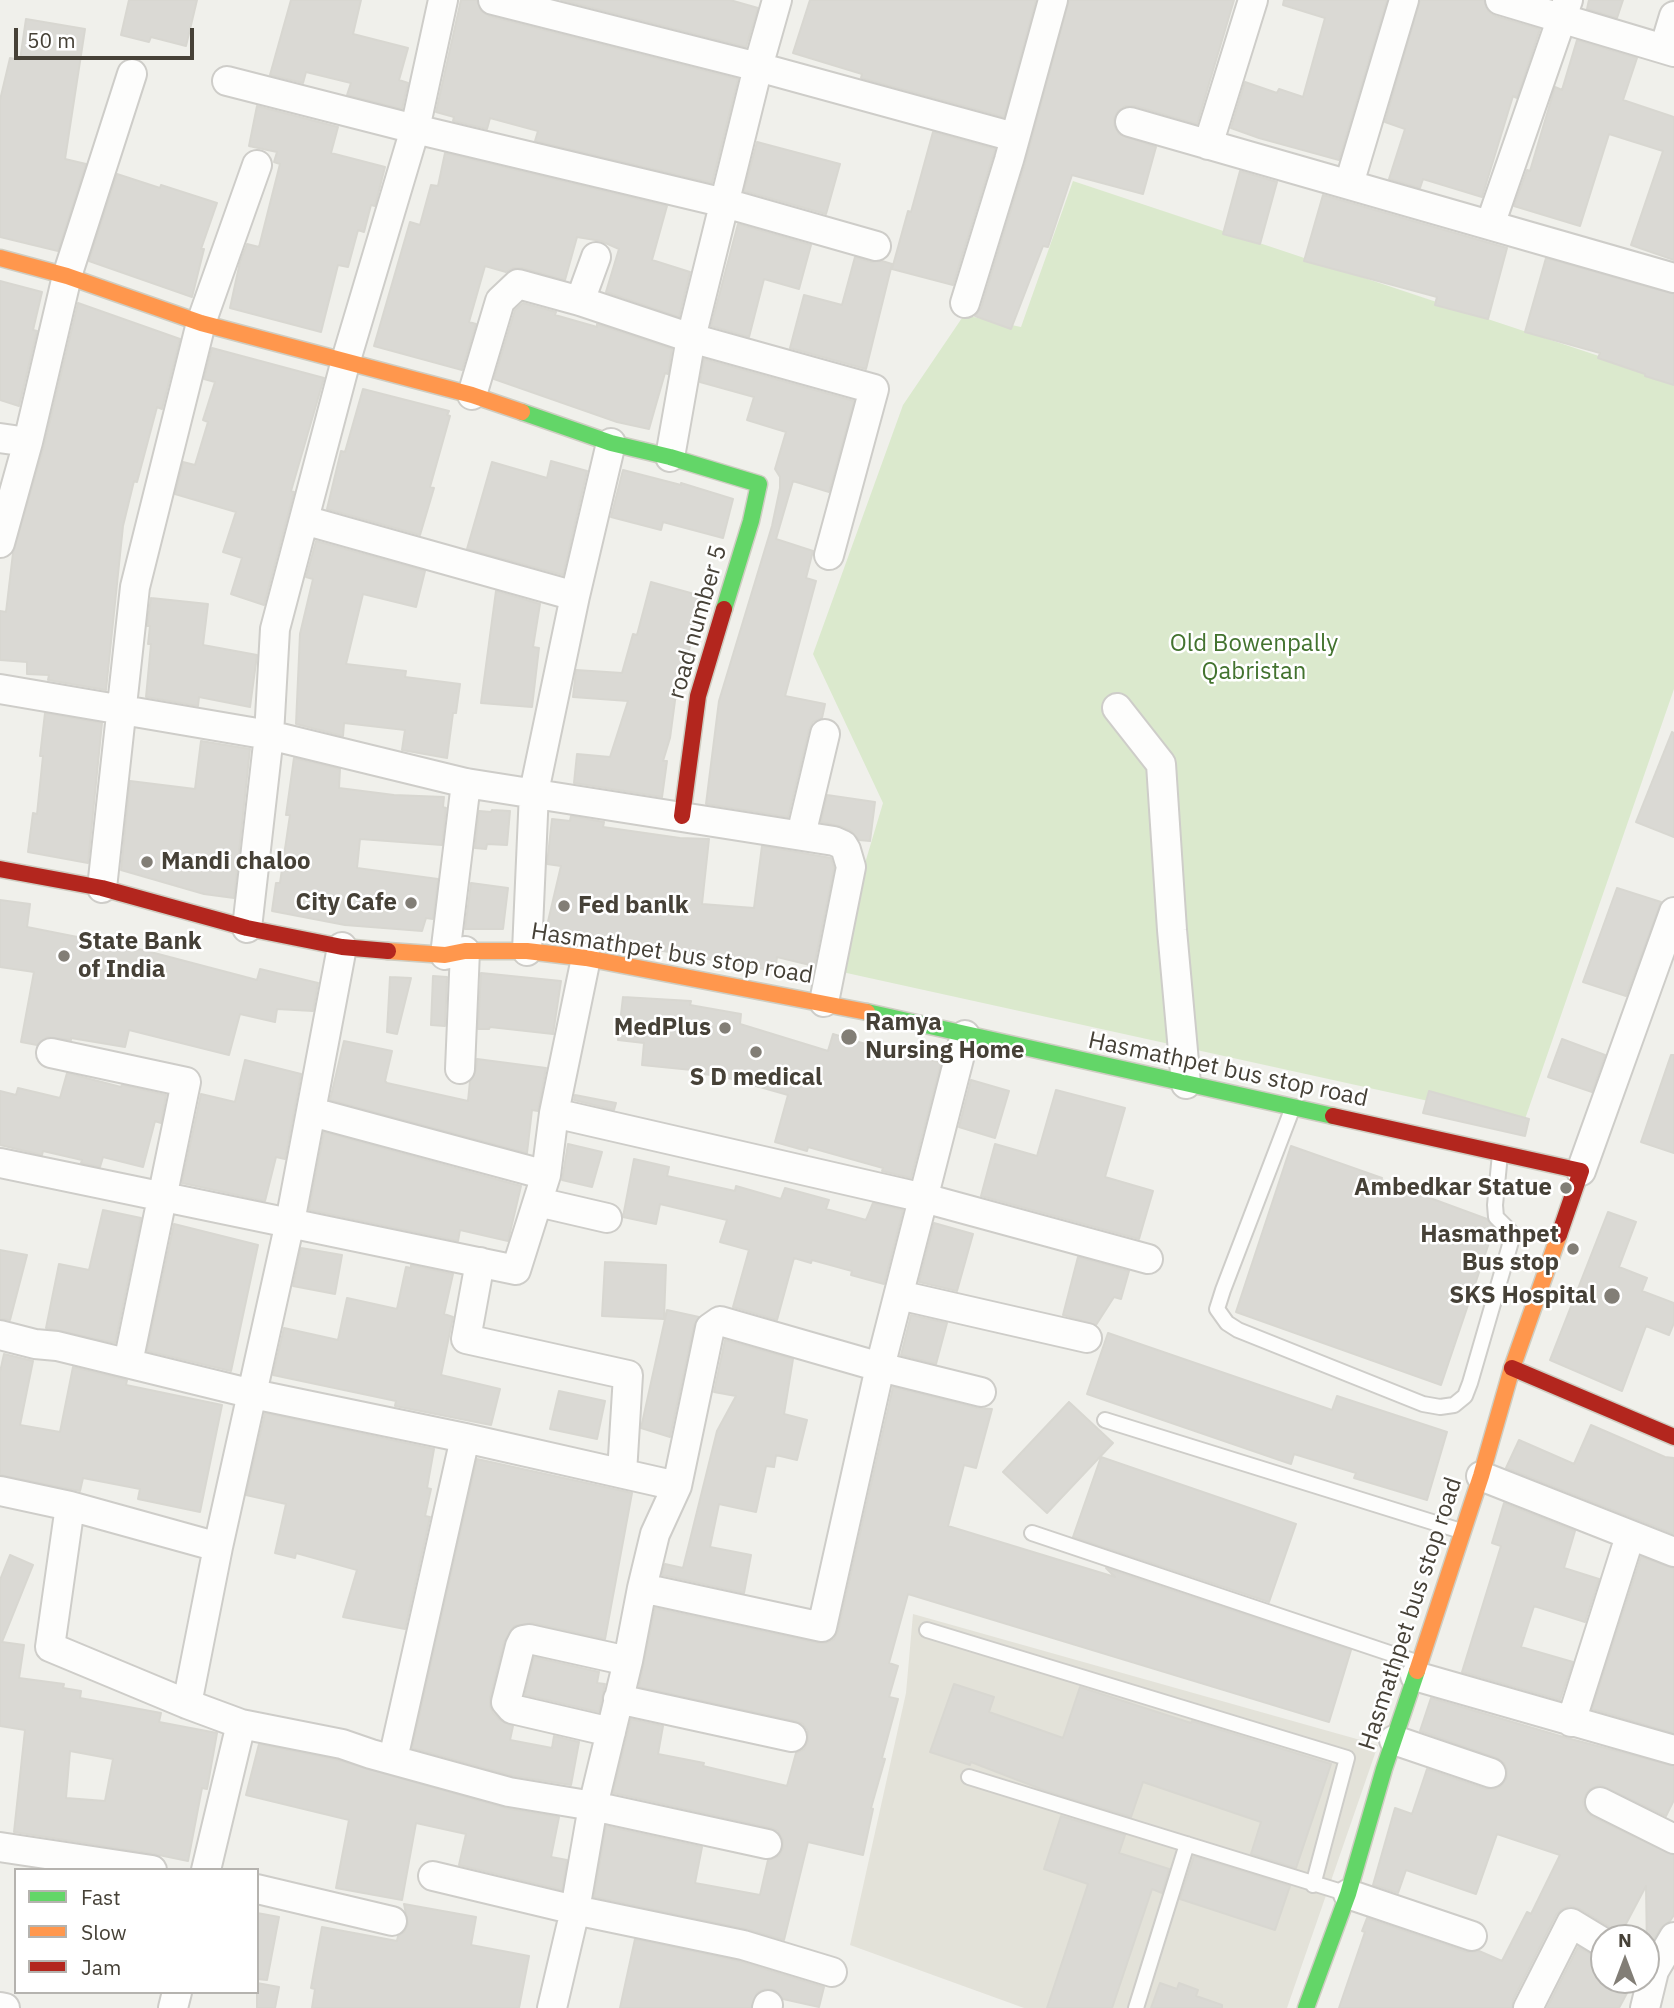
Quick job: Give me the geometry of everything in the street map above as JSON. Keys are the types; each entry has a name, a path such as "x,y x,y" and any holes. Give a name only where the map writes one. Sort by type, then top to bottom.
{"street":[{"path":"247,928 269,735 275,629 346,360 415,129 443,0"},
{"path":"493,0 758,67 1014,137"},
{"path":"0,258 67,276 201,323 472,395 611,443 670,457 691,338 777,0"},
{"path":"965,303 1054,0"},
{"path":"1209,145 1253,0"},
{"path":"1349,184 1404,0"},
{"path":"1500,0 1565,9 1669,51 1674,16"},
{"path":"1490,225 1565,9"},
{"path":"0,543 28,442 67,276 132,74"},
{"path":"227,81 725,203 876,246"},
{"path":"1130,122 1674,278"},
{"path":"102,888 135,587 201,323 257,165"},
{"path":"580,301 596,257"},
{"path":"472,395 500,302 518,284 580,301 691,338 874,389 829,555"},
{"path":"0,439 28,442"},
{"path":"527,951 534,792 575,596 611,443"},
{"name":"road number 5","path":"670,457 759,484 751,521 698,696 682,816"},
{"path":"304,520 575,596"},
{"path":"0,689 269,735 466,783 819,837 843,845 851,867 824,1002"},
{"path":"1117,708 1161,764 1186,1084"},
{"path":"801,835 825,734"},
{"path":"460,1069 455,953 466,783"},
{"name":"Hasmathpet bus stop road","path":"0,869 102,888 247,928 342,947 455,953 527,951 586,958 824,1002 1581,1171 1512,1368 1481,1476 1394,1740 1348,1894 1306,2008"},
{"path":"1581,1171 1667,955 1674,912"},
{"path":"187,1704 218,1547 290,1222 342,947"},
{"path":"0,1163 516,1270 545,1175 554,1113 586,958"},
{"path":"642,1588 822,1627 880,1367 965,1035"},
{"path":"51,1053 186,1082 128,1363"},
{"path":"312,1112 545,1175"},
{"path":"554,1113 924,1198 1148,1258"},
{"path":"538,1202 607,1217"},
{"path":"480,1262 466,1339 628,1375 621,1473"},
{"path":"899,1295 1087,1339"},
{"path":"552,2008 575,1910 593,1806 611,1732 613,1692 628,1661 656,1534 677,1486 710,1328 720,1321 880,1367 981,1392"},
{"path":"0,1335 35,1344 57,1346 253,1394 677,1486"},
{"path":"1512,1368 1674,1437"},
{"path":"393,1759 465,1438"},
{"path":"1481,1476 1674,1552"},
{"path":"0,1491 70,1506 218,1547"},
{"path":"70,1506 50,1647 241,1724 303,1735 509,1792 593,1806 767,1844"},
{"path":"1570,1722 1630,1536"},
{"path":"611,1732 512,1709 506,1702 523,1640 529,1639 628,1661"},
{"path":"1417,1669 1570,1722 1674,1749"},
{"path":"613,1692 792,1737"},
{"path":"206,1868 241,1724"},
{"path":"1394,1740 1491,1773"},
{"path":"1600,1802 1674,1839"},
{"path":"0,1847 139,1868"},
{"path":"433,1877 743,1945 832,1972"},
{"path":"259,1889 392,1922"},
{"path":"1348,1894 1472,1936"},
{"path":"1528,2008 1570,1923 1590,1935"},
{"path":"1660,1956 1674,1937"}],"lane":[{"path":"1293,1107 1217,1310 1227,1323 1238,1330 1431,1406 1454,1405 1465,1396 1513,1238 1496,1217 1494,1205 1501,1153"},
{"path":"1105,1420 1462,1531"},
{"path":"1032,1533 1417,1669"},
{"path":"927,1630 1348,1758 1314,1885"},
{"path":"969,1777 1348,1894"},
{"path":"1136,2008 1187,1844"}],"shaded area":[{"path":"913,1614 1378,1745 1287,2008 1024,2008 850,1945 906,1693"}],"green space":[{"name":"Old Bowenpally Qabristan","path":"1073,181 1674,381 1674,689 1524,1122 833,970 883,803 813,654 903,405 964,315 1021,327"}],"building":[{"path":"129,0 197,0 186,46 151,37 149,42 121,35"},
{"path":"291,0 361,0 353,34 408,48 399,80 408,83 402,109 347,95 351,83 306,72 303,83 270,75"},
{"path":"461,0 477,0 481,11 489,16 738,79 712,183 535,141 538,131 490,118 487,129 453,121 454,117 436,112"},
{"path":"561,0 730,0 758,8 746,47"},
{"path":"810,0 1036,0 1004,117 861,78 862,74 793,53"},
{"path":"1069,0 1234,0 1197,124 1135,106 1125,106 1118,111 1114,125 1119,134 1156,147 1143,194 1072,175 1048,247 1043,246 1011,329 975,316 981,308 1025,164"},
{"path":"1284,0 1387,0 1339,160 1231,128 1245,82 1277,93 1279,89 1303,97 1325,18 1283,5"},
{"path":"1420,0 1484,0 1488,11 1495,16 1540,29 1517,98 1513,96 1482,197 1423,179 1420,188 1389,179 1405,129 1385,122"},
{"path":"1589,0 1623,0 1617,18 1587,9"},
{"path":"26,19 85,29 65,159 86,164 58,251 0,237 0,100 10,58 20,60"},
{"path":"1577,40 1637,58 1623,100 1674,117 1674,260 1631,245 1663,151 1609,134 1580,226 1514,206 1527,170 1530,171 1555,87 1562,90"},
{"path":"257,106 338,127 331,153 385,167 375,206 371,205 364,232 358,230 348,267 338,265 321,332 230,308 240,262 247,244 259,247 280,164 274,162 277,152 249,146"},
{"path":"933,132 995,149 953,285 892,269"},
{"path":"757,142 840,164 826,214 744,191"},
{"path":"445,153 667,206 652,260 690,272 679,317 606,292 619,249 601,241 577,237 565,280 522,268 513,268 506,272 485,266 469,322 476,324 462,370 374,346 410,222 420,225 431,185 438,186"},
{"path":"1240,171 1277,182 1260,244 1223,234"},
{"path":"117,174 217,203 201,249 204,249 192,297 89,261"},
{"path":"1323,195 1507,248 1488,319 1435,305 1437,297 1304,261"},
{"path":"738,224 811,245 799,289 764,279 749,337 711,326"},
{"path":"855,257 892,264 866,369 790,348 804,295 842,305"},
{"path":"1546,258 1674,294 1674,385 1598,358 1600,353 1525,332"},
{"path":"0,281 42,292 33,330 37,331 19,406 0,400"},
{"path":"78,303 180,339 162,409 157,407 123,526 106,690 48,680 49,675 27,674 27,662 0,660 0,611 6,612 13,553 44,446"},
{"path":"523,303 672,349 668,374 665,373 649,429 617,422 494,379 515,310"},
{"path":"212,348 324,378 291,491 294,492 264,605 231,594 242,558 223,552 236,512 175,494 183,462 195,465 208,422 203,420 215,382 204,379"},
{"path":"704,359 854,401 829,492 793,481 776,539 813,551 806,578 816,581 785,696 825,704 822,718 813,722 809,730 788,817 706,804 719,701 772,526 780,488 780,477 775,469 786,432 747,420 754,397 700,382"},
{"path":"363,389 449,411 447,415 450,416 430,487 434,488 420,535 327,509 341,451 345,452"},
{"path":"551,461 587,471 563,575 467,549 492,462 547,478"},
{"path":"623,470 681,483 733,499 723,538 663,522 661,530 611,517"},
{"path":"316,541 425,571 416,607 363,594 346,664 406,671 405,677 460,684 447,758 402,750 405,730 344,723 343,736 296,724 300,634 313,579 306,577"},
{"path":"651,582 705,597 676,693 670,738 663,761 667,761 662,797 574,783 577,754 610,757 628,701 573,697 576,670 622,673 633,634 637,635"},
{"path":"496,591 540,604 533,647 539,648 532,707 481,703"},
{"path":"151,598 208,604 203,645 257,655 250,707 199,697 198,706 146,697 151,644 148,644 150,626 147,626"},
{"path":"45,713 102,723 88,863 28,852 33,813 37,814"},
{"path":"1672,732 1674,733 1674,837 1636,822"},
{"path":"201,741 250,749 234,898 204,894 121,870 130,781 195,789"},
{"path":"294,758 340,769 339,788 394,795 444,797 443,807 446,808 442,845 360,839 357,868 438,879 433,919 426,918 422,931 345,925 272,911 276,883 280,883 290,815 286,815"},
{"path":"827,795 875,802 870,841 859,840 850,830 840,826 821,822"},
{"path":"479,811 510,811 507,845 487,844 486,849 475,848"},
{"path":"571,816 604,822 603,827 680,838 709,839 702,904 754,908 762,846 831,858 834,868 814,966 777,957 775,970 769,970 546,930 561,866 547,864 552,819 570,821"},
{"path":"471,883 508,888 503,929 465,929"},
{"path":"1617,888 1661,902 1626,996 1583,982"},
{"path":"0,900 30,904 27,927 143,950 257,980 260,969 318,983 313,1011 277,1009 275,1022 240,1014 229,1055 129,1030 125,1047 71,1038 47,1037 37,1045 21,1042 34,972 0,967"},
{"path":"481,973 561,981 553,1034 490,1027 478,1029"},
{"path":"433,976 447,977 445,1026 431,1025"},
{"path":"390,977 411,978 397,1034 387,1032"},
{"path":"623,997 691,1001 690,1005 741,1014 740,1024 828,1051 833,1034 914,1059 915,1056 941,1063 911,1178 808,1147 807,1151 775,1142 788,1095 721,1076 702,1074 702,1071 642,1065 644,1043 618,1040"},
{"path":"1562,1039 1605,1055 1592,1092 1548,1077"},
{"path":"344,1041 392,1051 385,1081 387,1083 468,1101 470,1081 476,1070 477,1059 546,1068 538,1111 532,1110 527,1153 330,1100"},
{"path":"1671,1055 1674,1055 1674,1153 1641,1142"},
{"path":"245,1060 301,1074 285,1159 276,1157 265,1201 182,1183 201,1094 235,1102"},
{"path":"67,1073 166,1095 161,1123 155,1121 143,1167 103,1157 100,1167 43,1151 42,1155 0,1145 0,1091 16,1095 18,1088 60,1098"},
{"path":"971,1080 1009,1091 995,1138 959,1127"},
{"path":"1056,1090 1125,1108 1105,1177 1153,1191 1139,1239 981,1196 995,1144 1037,1156"},
{"path":"1429,1091 1529,1119 1525,1136 1423,1113"},
{"path":"575,1095 616,1103 614,1110 574,1100"},
{"path":"324,1132 521,1186 508,1241 460,1230 458,1241 309,1210"},
{"path":"568,1144 602,1152 592,1187 562,1180"},
{"path":"1291,1146 1487,1219 1494,1228 1441,1385 1236,1312"},
{"path":"634,1159 669,1167 667,1176 735,1191 736,1186 781,1199 785,1188 829,1200 826,1209 866,1220 873,1203 903,1210 884,1284 851,1275 852,1271 794,1258 777,1320 733,1307 749,1250 720,1242 727,1220 660,1204 656,1224 623,1217"},
{"path":"103,1210 141,1218 115,1343 46,1328 59,1264 89,1270"},
{"path":"1608,1212 1636,1222 1619,1267 1647,1278 1642,1291 1674,1303 1674,1323 1669,1335 1646,1326 1622,1391 1550,1360"},
{"path":"934,1223 973,1234 957,1291 919,1282"},
{"path":"174,1224 258,1245 231,1371 147,1351"},
{"path":"301,1248 342,1255 335,1294 293,1286"},
{"path":"0,1250 27,1255 10,1320 0,1319"},
{"path":"1078,1257 1129,1271 1121,1299 1114,1297 1096,1325 1063,1315"},
{"path":"605,1262 666,1265 664,1319 602,1316"},
{"path":"411,1265 453,1274 444,1314 453,1317 441,1375 500,1389 491,1425 395,1406 396,1401 273,1375 284,1328 338,1340 347,1298 397,1309 406,1267 411,1268"},
{"path":"667,1310 699,1317 694,1325 670,1437 641,1428"},
{"path":"911,1315 947,1323 936,1364 901,1355"},
{"path":"1108,1333 1332,1410 1337,1396 1447,1432 1427,1500 1354,1478 1356,1473 1294,1454 1291,1464 1087,1394"},
{"path":"725,1340 793,1359 784,1414 807,1420 797,1460 776,1455 774,1467 766,1466 756,1512 719,1504 710,1547 751,1555 744,1593 662,1575 665,1564 683,1568 717,1431 736,1396 714,1392"},
{"path":"4,1354 33,1361 20,1425 60,1432 73,1367 127,1380 126,1385 222,1405 200,1512 138,1499 140,1489 83,1478 80,1491 0,1475 0,1372"},
{"path":"893,1387 977,1408 992,1409 976,1468 964,1465 948,1526 1115,1577 1106,1568 1351,1650 1329,1722 908,1594 889,1663 898,1666 889,1697 898,1699 882,1758 885,1759 871,1808 873,1809 863,1855 808,1842 784,1940 746,1929 594,1897 606,1826 702,1847 695,1883 760,1895 768,1860 779,1856 783,1848 783,1840 778,1831 613,1793 631,1719 663,1726 658,1754 704,1763 703,1766 787,1786 796,1753 804,1749 808,1741 808,1731 803,1724 796,1721 639,1687 655,1608 818,1643 834,1639"},
{"path":"559,1391 605,1401 597,1439 550,1429"},
{"path":"1069,1402 1113,1443 1047,1513 1003,1472"},
{"path":"265,1413 434,1449 427,1488 431,1489 425,1516 430,1517 405,1629 343,1617 357,1570 296,1553 295,1558 275,1553 286,1504 246,1495"},
{"path":"1591,1425 1665,1457 1674,1458 1674,1534 1506,1468 1519,1440 1574,1464"},
{"path":"1101,1457 1296,1524 1269,1602 1073,1537"},
{"path":"477,1459 632,1493 605,1639 532,1623 514,1626 504,1642 490,1698 493,1713 513,1726 510,1740 552,1748 554,1736 579,1742 571,1785 513,1776 412,1748"},
{"path":"1504,1503 1575,1531 1564,1568 1599,1579 1585,1622 1534,1606 1521,1647 1573,1662 1560,1700 1462,1672 1501,1546 1492,1543"},
{"path":"10,1555 33,1565 2,1642 24,1645 19,1678 64,1684 63,1688 81,1691 80,1698 161,1713 159,1722 217,1733 207,1789 202,1788 188,1861 14,1832 25,1730 0,1726 0,1580","holes":["70,1751 113,1759 105,1801 66,1798"]},
{"path":"1641,1557 1674,1568 1674,1733 1592,1709"},
{"path":"534,1657 599,1672 597,1683 605,1684 599,1712 525,1695"},
{"path":"954,1684 994,1697 989,1712 1063,1738 1080,1687 1331,1764 1296,1868 1251,1854 1261,1822 1143,1782 1131,1817 1046,1791 971,1762 970,1765 930,1752"},
{"path":"1431,1698 1674,1766 1674,1800 1666,1816 1600,1785 1590,1789 1583,1802 1586,1811 1593,1817 1674,1855 1674,1915 1670,1921 1660,1929 1660,1924 1647,1924 1646,1886 1626,1924 1605,1924 1580,1909 1570,1906 1562,1909 1556,1915 1513,2000 1512,2008 1339,2008 1365,1932 1362,1931 1367,1918 1467,1952 1479,1951 1502,1961 1527,1912 1531,1914 1560,1855 1497,1834 1476,1894 1406,1870 1398,1893 1373,1885 1395,1808 1412,1814 1427,1769 1486,1789 1501,1786 1507,1778 1504,1763 1497,1758 1420,1731"},
{"path":"259,1744 338,1760 505,1808 559,1817 551,1857 567,1860 562,1890 459,1865 466,1834 416,1823 402,1900 336,1888 349,1820 246,1795"},
{"path":"1061,1816 1125,1835 1119,1853 1169,1869 1162,1893 1152,1889 1112,2008 1047,2008 1088,1884 1044,1869"},
{"path":"1194,1856 1290,1886 1275,1930 1180,1899"},
{"path":"404,1904 476,1917 471,1945 529,1956 519,2008 312,2008 315,1989 311,1988 322,1927 397,1941 408,1924"},
{"path":"259,1913 279,1917 267,1980 259,1979"},
{"path":"635,1939 739,1961 824,1987 819,2007 783,1999 774,1990 765,1989 757,1993 751,2008 620,2008"},
{"path":"1578,1947 1590,1953 1590,1994 1626,1994 1619,2008 1547,2008"},
{"path":"259,1983 279,1987 275,2008 257,2008"},
{"path":"1160,1983 1177,1989 1179,1983 1198,1990 1196,1996 1222,2005 1222,2008 1151,2008"}],"traffic: fast":[{"path":"522,412 611,443 670,457 759,484 751,521 724,609"},
{"path":"867,1012 1333,1116"},
{"path":"1306,2008 1348,1894 1384,1769 1417,1671"}],"traffic: slow":[{"path":"0,258 67,276 201,323 472,395 522,412"},
{"path":"388,951 445,955 465,951 527,951 586,958 867,1012"},
{"path":"1417,1671 1481,1476 1512,1368 1559,1235"}],"traffic: jam":[{"path":"682,816 698,696 724,609"},
{"path":"0,869 102,888 247,928 342,947 388,951"},
{"path":"1333,1116 1581,1171 1559,1235"},
{"path":"1512,1368 1674,1437"}],"place":[{"name":"Mandi chaloo","path":"147,862"},
{"name":"City Cafe","path":"411,903"},
{"name":"Fed banlk","path":"564,906"},
{"name":"State Bank of India","path":"64,956"},
{"name":"MedPlus","path":"725,1028"},
{"name":"Ramya Nursing Home","path":"849,1037"},
{"name":"S D medical","path":"756,1052"},
{"name":"Ambedkar Statue","path":"1566,1188"},
{"name":"Hasmathpet Bus stop","path":"1573,1249"},
{"name":"SKS Hospital","path":"1612,1296"}]}
